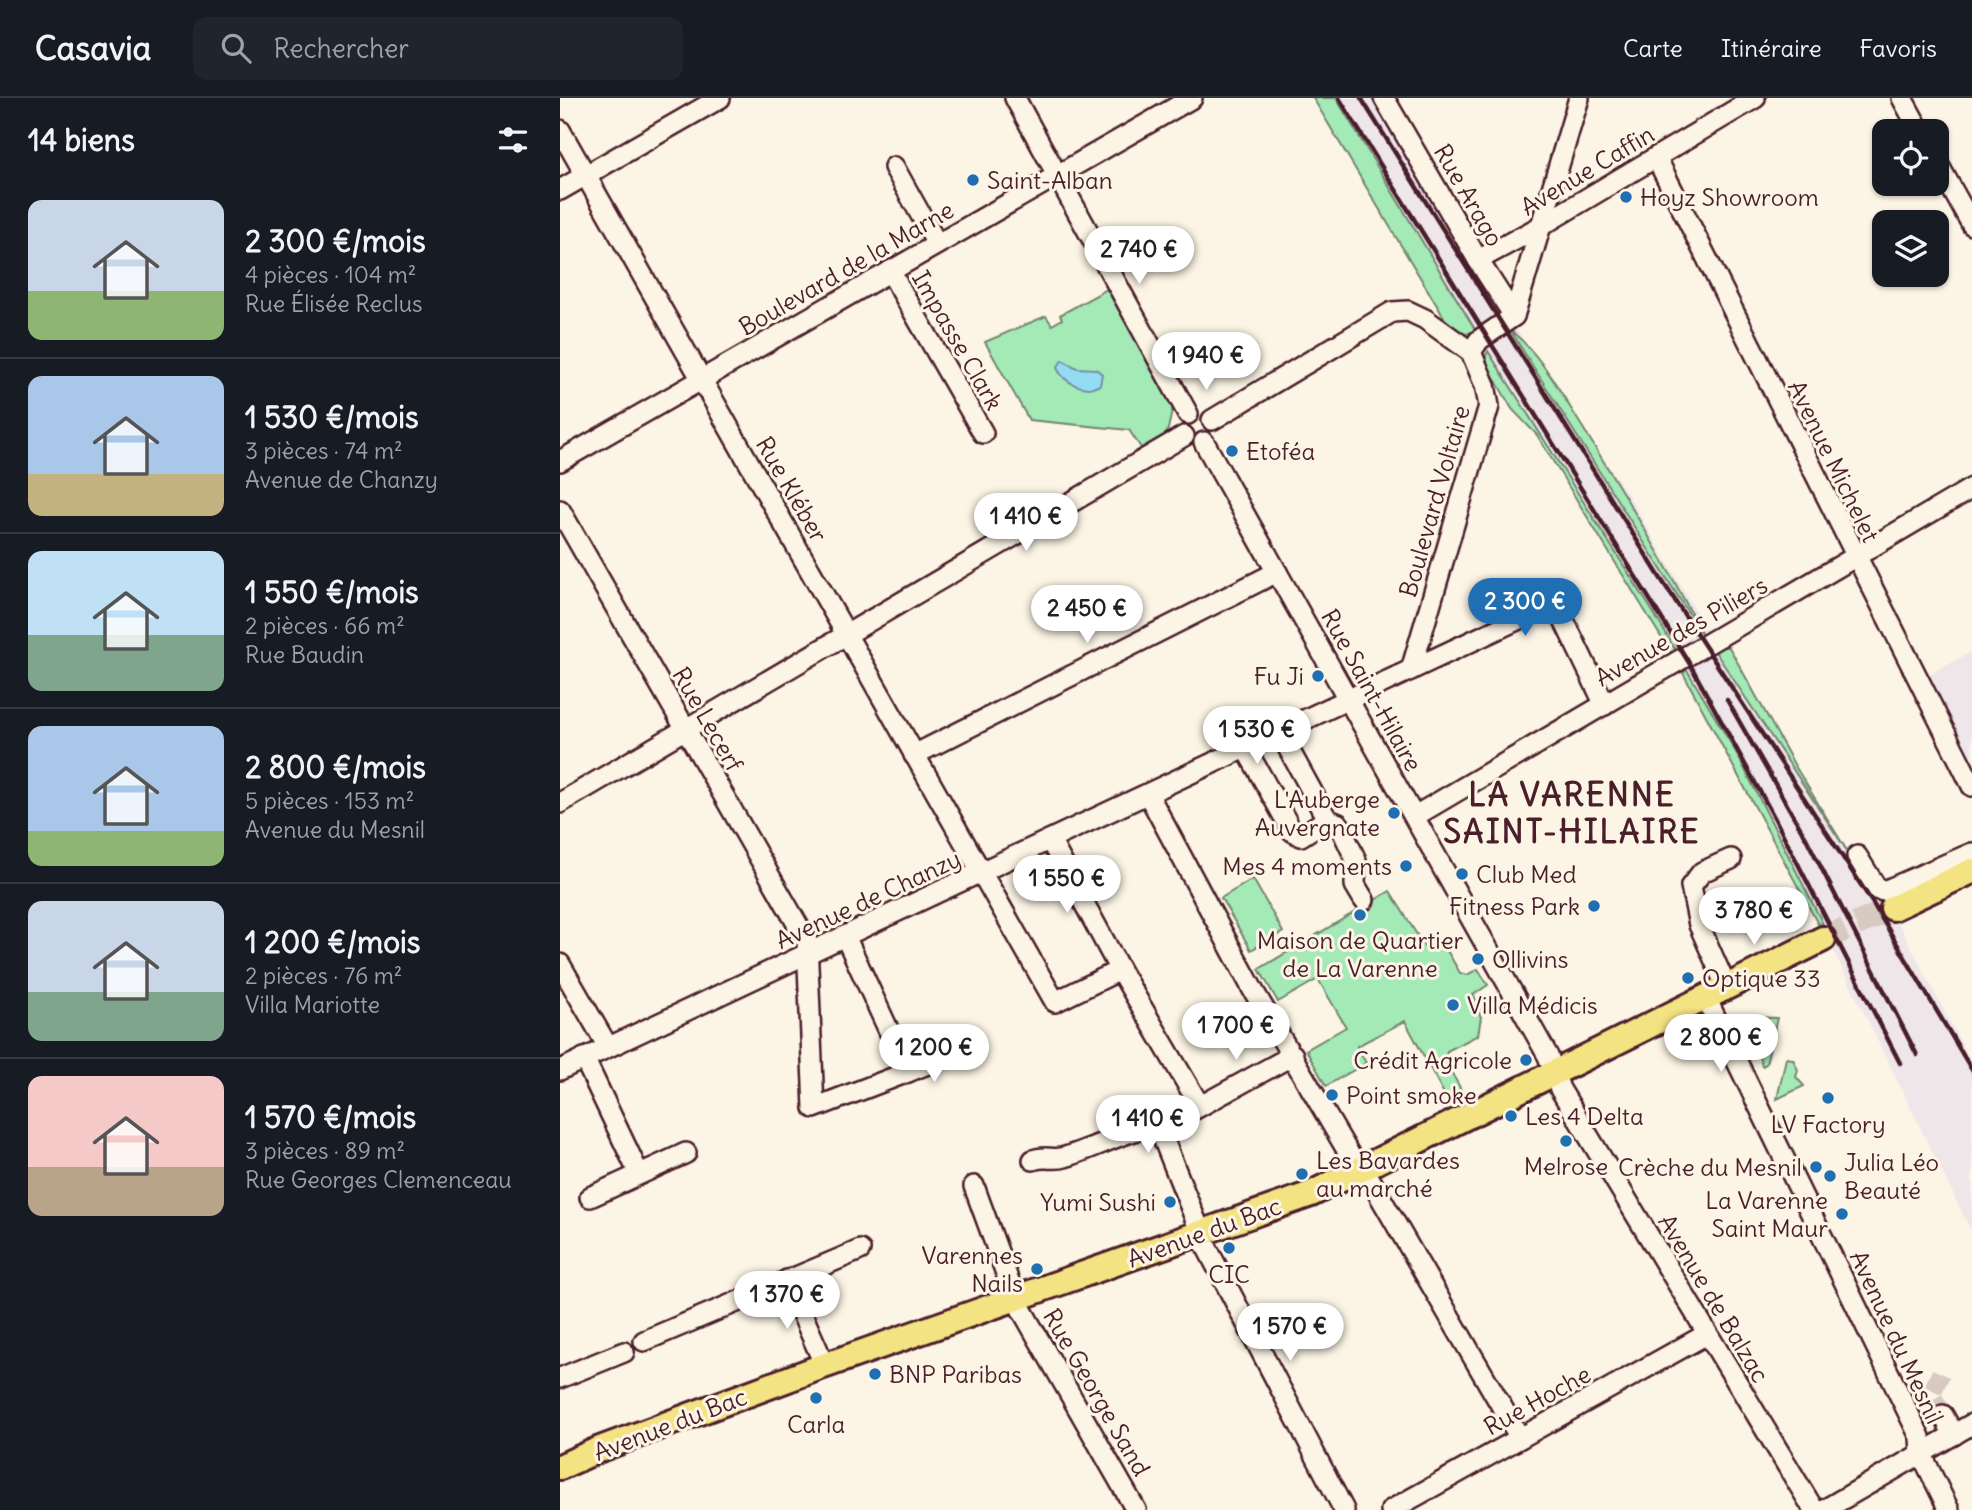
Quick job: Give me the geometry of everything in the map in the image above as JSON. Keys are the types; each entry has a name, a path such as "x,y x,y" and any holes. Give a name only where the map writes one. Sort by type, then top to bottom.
{"main road":[{"path":"1893,908 1972,871"},
{"name":"Avenue du Bac","path":"560,1467 600,1449 825,1366 1311,1194 1364,1170 1823,939"}],"street":[{"path":"560,190 720,98"},
{"path":"1015,98 1188,414"},
{"name":"Boulevard de la Marne","path":"560,461 1192,98"},
{"name":"Rue Arago","path":"1384,98 1478,260 1514,316"},
{"path":"1212,420 1392,312 1408,311 1425,319 1471,352 1479,340 1514,316 1579,98"},
{"name":"Avenue Caffin","path":"1478,260 1539,227 1755,98"},
{"path":"1902,98 1913,119"},
{"name":"Rue Kléber","path":"560,130 1055,1002 1120,970"},
{"name":"Avenue Michelet","path":"1656,157 1854,558 1972,786"},
{"path":"894,167 937,244"},
{"path":"1949,184 1972,225"},
{"name":"Impasse Clark","path":"890,271 983,433"},
{"name":"Boulevard Voltaire","path":"1411,670 1489,406 1485,385 1471,352"},
{"path":"1202,411 1212,420 1213,433 1204,442 1197,444 1184,436 1182,424 1188,414 1202,411"},
{"path":"560,803 1184,436"},
{"name":"Rue Saint-Hilaire","path":"1204,442 1415,816 1555,1073"},
{"name":"Avenue des Piliers","path":"1415,816 1972,488"},
{"name":"Rue Lecerf","path":"560,510 807,941 814,1108 908,1072"},
{"path":"914,755 1277,572"},
{"path":"1349,700 1555,602 1605,705"},
{"name":"Avenue de Chanzy","path":"560,1070 1349,700"},
{"path":"1280,733 1328,819 1339,824 1356,860 1355,885 1364,900"},
{"path":"1241,751 1294,835 1301,836 1328,819"},
{"path":"1241,751 1253,783"},
{"path":"1148,794 1254,990 1351,1157 1364,1170 1520,1438"},
{"path":"1050,840 1120,970 1200,1106"},
{"path":"1857,856 1878,890 1884,891 1972,853"},
{"name":"Avenue du Mesnil","path":"1731,859 1702,872 1691,886 1716,991 1920,1437 1921,1453 1949,1510"},
{"path":"845,936 908,1072 945,1058"},
{"path":"560,964 608,1047"},
{"path":"1033,1160 1045,1156 1061,1159 1147,1126 1166,1125 1293,1055"},
{"path":"584,1058 639,1174"},
{"name":"Avenue de Balzac","path":"1555,1073 1560,1089 1814,1510"},
{"path":"1166,1125 1163,1138 1201,1233 1344,1510"},
{"path":"590,1197 686,1153"},
{"name":"Rue George Sand","path":"974,1186 1015,1298 1136,1510"},
{"path":"644,1342 860,1250"},
{"path":"787,1280 825,1366"},
{"name":"Rue Hoche","path":"1391,1510 1707,1334"},
{"path":"560,1378 624,1352"},
{"path":"1943,1415 1954,1434"},
{"path":"1824,1510 1972,1424"}],"shaded area":[{"path":"1335,98 1379,98 1514,325 1630,498 1717,647 1729,647 1796,768 1848,852 1901,928 1972,1064 1972,1233 1737,754 1655,615 1409,225"},
{"path":"1972,651 1972,763 1928,675"}],"green space":[{"path":"1313,98 1336,98 1476,331 1463,335 1445,319"},
{"path":"1107,289 1173,407 1167,433 1141,448 1129,430 1029,420 985,342 1046,316 1052,325 1062,319 1060,315"},
{"path":"1510,330 1532,351 1559,389 1645,531 1703,636"},
{"path":"1488,351 1655,615 1676,651 1672,655 1537,435 1512,409 1484,360"},
{"path":"1717,647 1729,647 1795,766 1849,854 1714,650"},
{"path":"1687,670 1737,754 1823,924 1818,924 1683,673"},
{"path":"1253,879 1283,932 1251,950 1221,898"},
{"path":"1390,891 1427,951 1442,942 1460,973 1467,975 1478,969 1488,985 1473,995 1481,1008 1478,1010 1481,1017 1478,1035 1447,1051 1445,1060 1465,1097 1450,1105 1405,1021 1357,1046 1366,1063 1326,1086 1306,1050 1346,1027 1318,979 1278,1002 1259,969"},
{"path":"1747,1017 1777,1018 1766,1064 1762,1066"},
{"path":"1786,1058 1793,1059 1798,1070 1796,1077 1804,1086 1777,1099"}],"water":[{"path":"1062,360 1077,368 1096,369 1102,374 1100,385 1088,388 1070,382 1057,368"}],"tunnel":[{"path":"1823,939 1893,908"},
{"path":"1941,1373 1931,1394 1943,1415"}],"railway":[{"path":"1339,98 1691,666 1774,817 1900,1063"},
{"path":"1361,98 1661,579 1872,902 1972,1070"},
{"path":"1727,700 1806,838 1917,1055"}],"place":[{"name":"Saint-Alban","path":"973,180"},
{"name":"Hoyz Showroom","path":"1626,197"},
{"name":"Etoféa","path":"1232,451"},
{"name":"Fu Ji","path":"1318,676"},
{"name":"L'Auberge Auvergnate","path":"1394,813"},
{"name":"Mes 4 moments","path":"1406,866"},
{"name":"Club Med","path":"1462,874"},
{"name":"Fitness Park","path":"1594,906"},
{"name":"Maison de Quartier de La Varenne","path":"1360,915"},
{"name":"Ollivins","path":"1478,959"},
{"name":"Optique 33","path":"1688,978"},
{"name":"Villa Médicis","path":"1453,1005"},
{"name":"Crédit Agricole","path":"1526,1060"},
{"name":"Point smoke","path":"1332,1095"},
{"name":"LV Factory","path":"1828,1098"},
{"name":"Les 4 Delta","path":"1511,1116"},
{"name":"Melrose","path":"1566,1141"},
{"name":"Crèche du Mesnil","path":"1816,1167"},
{"name":"Les Bavardes au marché","path":"1302,1174"},
{"name":"Julia Léo Beauté","path":"1830,1176"},
{"name":"Yumi Sushi","path":"1170,1202"},
{"name":"La Varenne Saint Maur","path":"1842,1214"},
{"name":"CIC","path":"1229,1248"},
{"name":"Varennes Nails","path":"1037,1269"},
{"name":"BNP Paribas","path":"875,1374"},
{"name":"Carla","path":"816,1398"}],"district":[{"name":"LA VARENNE SAINT-HILAIRE","path":"1572,812"}]}
